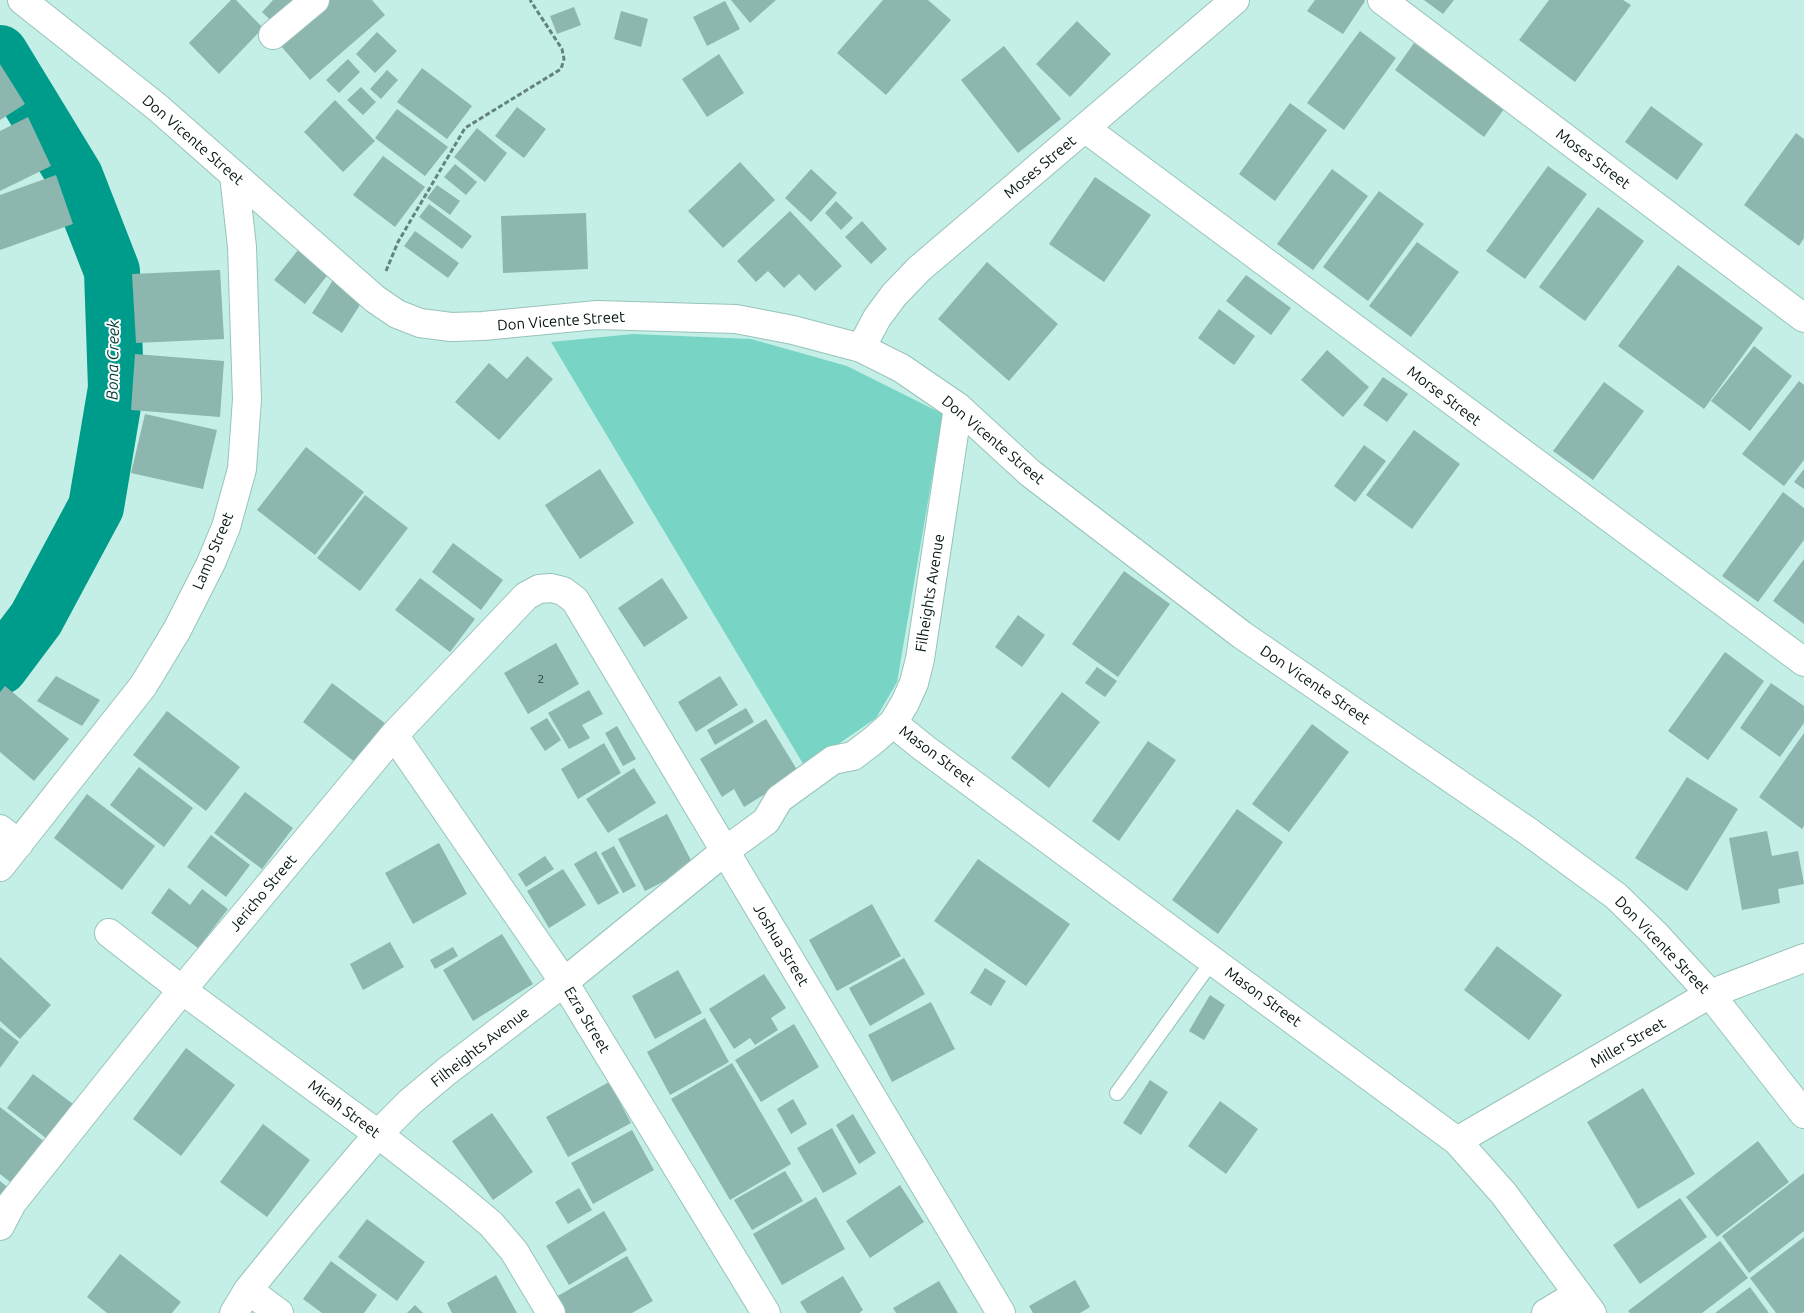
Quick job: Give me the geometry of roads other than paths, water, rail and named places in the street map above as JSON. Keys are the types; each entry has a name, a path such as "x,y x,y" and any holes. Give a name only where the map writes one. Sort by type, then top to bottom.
{"street":[{"name":"Don Vicente Street","path":"22,0 156,108 375,299 396,314 420,323 451,327 483,326 597,315 736,319 793,330 861,348 902,368 958,406 1030,473 1242,635 1529,832 1616,896 1656,934 1710,994 1804,1114"},
{"path":"273,35 315,0"},
{"name":"Moses Street","path":"861,348 877,318 894,295 919,270 1235,0"},
{"name":"Moses Street","path":"1382,0 1804,318"},
{"name":"Morse Street","path":"1086,129 1804,662"},
{"name":"Lamb Street","path":"0,867 10,837 143,686 177,630 211,563 226,527 242,469 247,399 242,247 234,175"},
{"name":"Filheights Avenue","path":"241,1302 378,1134 410,1102 564,982 725,851 766,821 779,799 833,760 853,756 893,722 905,703 914,683 920,659 958,406"},
{"name":"Jericho Street","path":"0,1226 12,1202 182,990 394,735 526,596 539,589 551,588"},
{"name":"Joshua Street","path":"551,588 562,591 575,600 1001,1313"},
{"name":"Mason Street","path":"893,722 924,748 1458,1141 1504,1194 1585,1304"},
{"name":"Ezra Street","path":"394,735 564,982 766,1313"},
{"name":"Micah Street","path":"109,932 182,990 378,1134 490,1224 514,1251 551,1313"},
{"name":"Miller Street","path":"1458,1141 1710,994 1804,958"},
{"path":"241,1302 279,1313"},
{"path":"1546,1313 1585,1304"}],"lane":[{"path":"1117,1094 1213,960"}],"waterway":[{"name":"Bona Creek","path":"0,53 75,176 112,271 116,388 96,507 36,619 0,667"}]}
